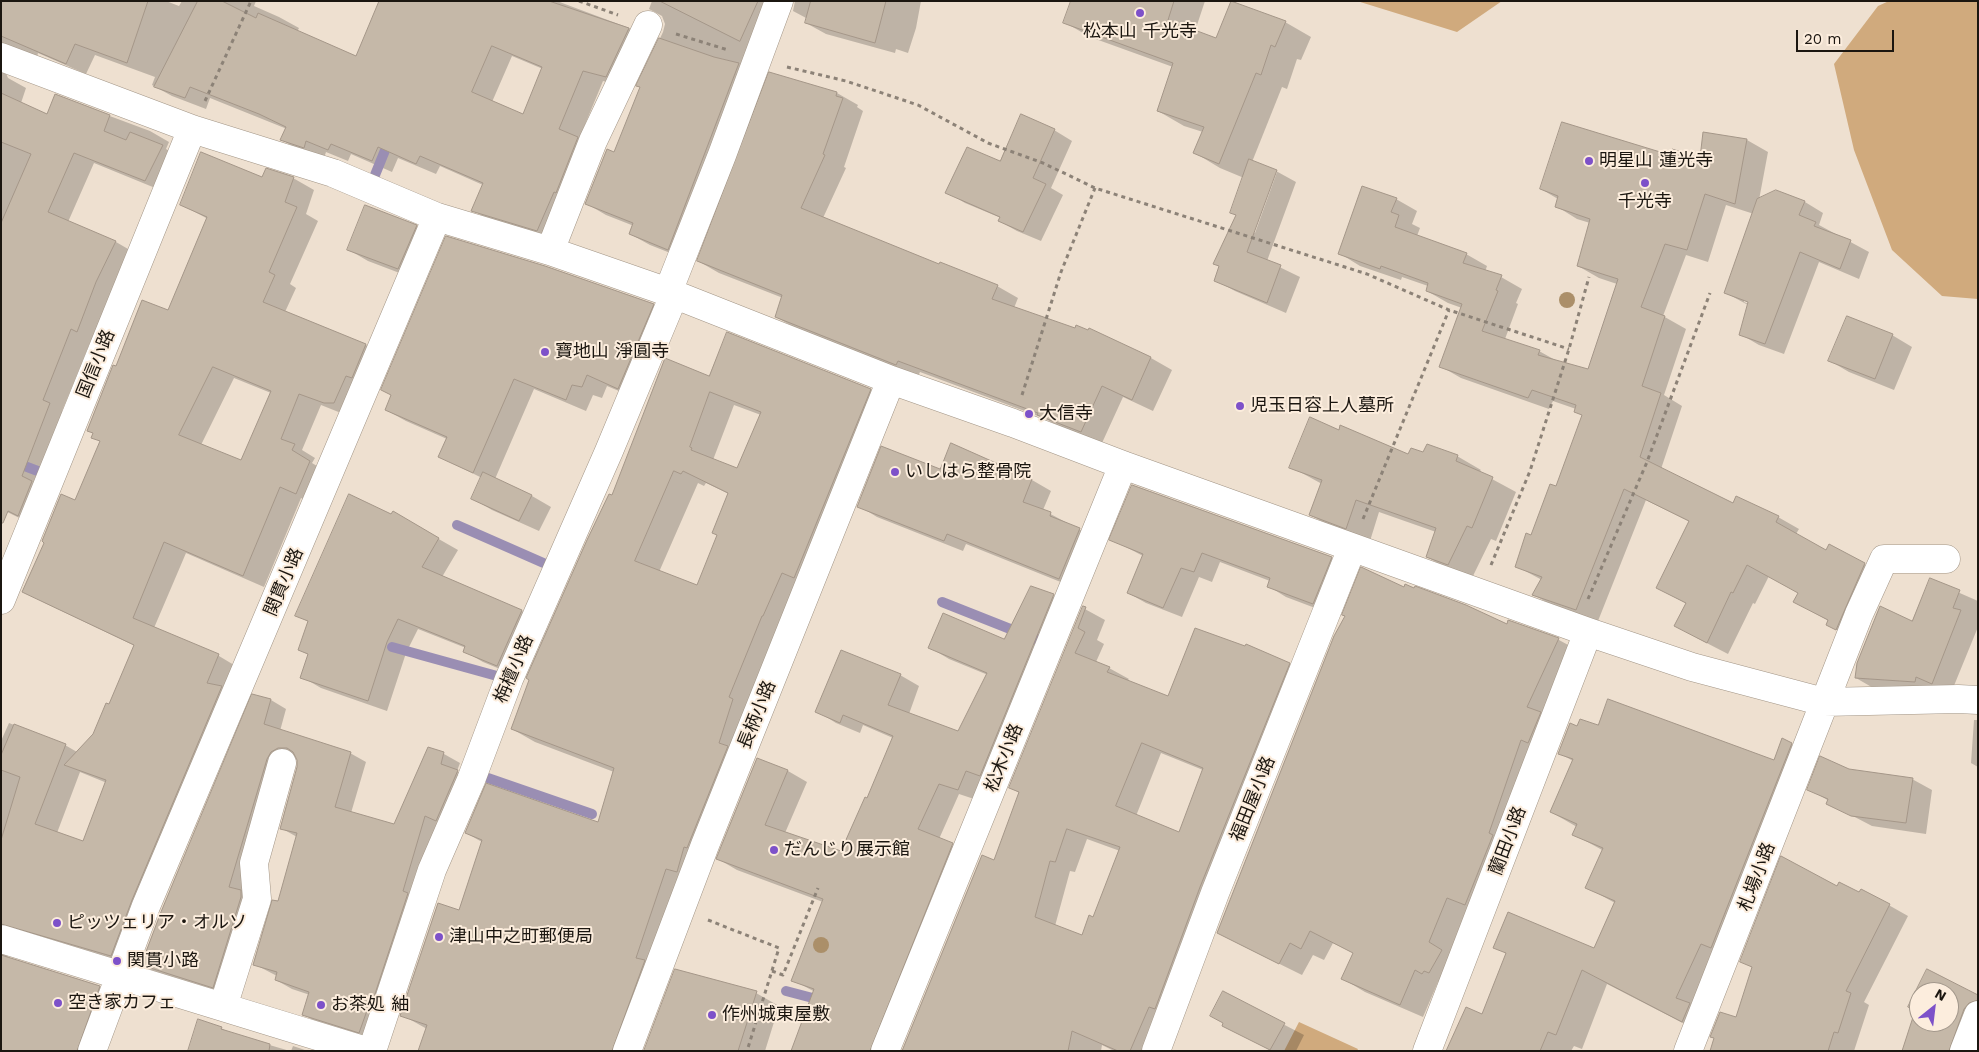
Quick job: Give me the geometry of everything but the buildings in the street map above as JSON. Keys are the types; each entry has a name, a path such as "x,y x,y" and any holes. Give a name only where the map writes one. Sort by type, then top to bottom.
{"street":[{"name":"栴檀小路","path":"372,1051 432,870 471,780 509,679 609,451 671,293 779,1"},
{"path":"550,251 593,141 648,25"},
{"path":"1,57 192,129 333,173 437,217 550,251 671,293 891,380 1013,423 1123,465 1582,630 1692,667 1824,702 1978,700"},
{"name":"国信小路","path":"1,600 192,129"},
{"name":"関貫小路","path":"92,1051 146,906 437,217"},
{"name":"長柄小路","path":"627,1051 680,909 891,380"},
{"name":"松木小路","path":"885,1051 1123,465"},
{"name":"福田屋小路","path":"1156,1051 1219,884 1352,548"},
{"name":"札場小路","path":"1688,1051 1859,614 1884,559 1946,559"},
{"name":"蘭田小路","path":"1427,1051 1582,630"},
{"path":"223,1007 257,899 254,862 282,763"},
{"path":"1,939 366,1051"},
{"path":"1964,1051 1978,1015"}],"path":[{"path":"192,129 251,1"},
{"path":"756,59 846,80 918,105 988,143 1042,163 1095,188 1366,274 1449,310 1569,349"},
{"path":"1013,423 1061,272 1095,188"},
{"path":"1480,593 1530,471 1569,349 1589,277"},
{"path":"1582,630 1710,293"},
{"path":"1352,548 1449,310"},
{"path":"772,971 783,976 818,888"},
{"path":"680,909 779,948 747,1051"}],"shaded area":[{"path":"1357,1 1502,1 1457,32"},
{"path":"1889,1 1978,1 1978,299 1942,296 1892,250 1854,150 1834,64 1878,6"},
{"path":"1299,1022 1358,1049 1357,1051 1284,1051"}],"waterway":[{"path":"375,175 390,138"},
{"path":"14,462 43,473"},
{"path":"457,525 548,565"},
{"path":"942,602 1038,640"},
{"path":"392,647 497,676"},
{"path":"485,777 592,814"},
{"path":"786,991 824,1001"}],"place":[{"name":"松本山 千光寺","path":"1140,13"},
{"name":"明星山 蓮光寺","path":"1589,161"},
{"name":"千光寺","path":"1645,183"},
{"name":"寶地山 淨圓寺","path":"545,352"},
{"name":"児玉日容上人墓所","path":"1240,406"},
{"name":"大信寺","path":"1029,414"},
{"name":"いしはら整骨院","path":"895,472"},
{"name":"だんじり展示館","path":"774,850"},
{"name":"ピッツェリア・オルソ","path":"57,923"},
{"name":"津山中之町郵便局","path":"439,937"},
{"name":"関貫小路","path":"117,961"},
{"name":"空き家カフェ","path":"58,1003"},
{"name":"お茶処 紬","path":"321,1005"},
{"name":"作州城東屋敷","path":"712,1015"}]}
